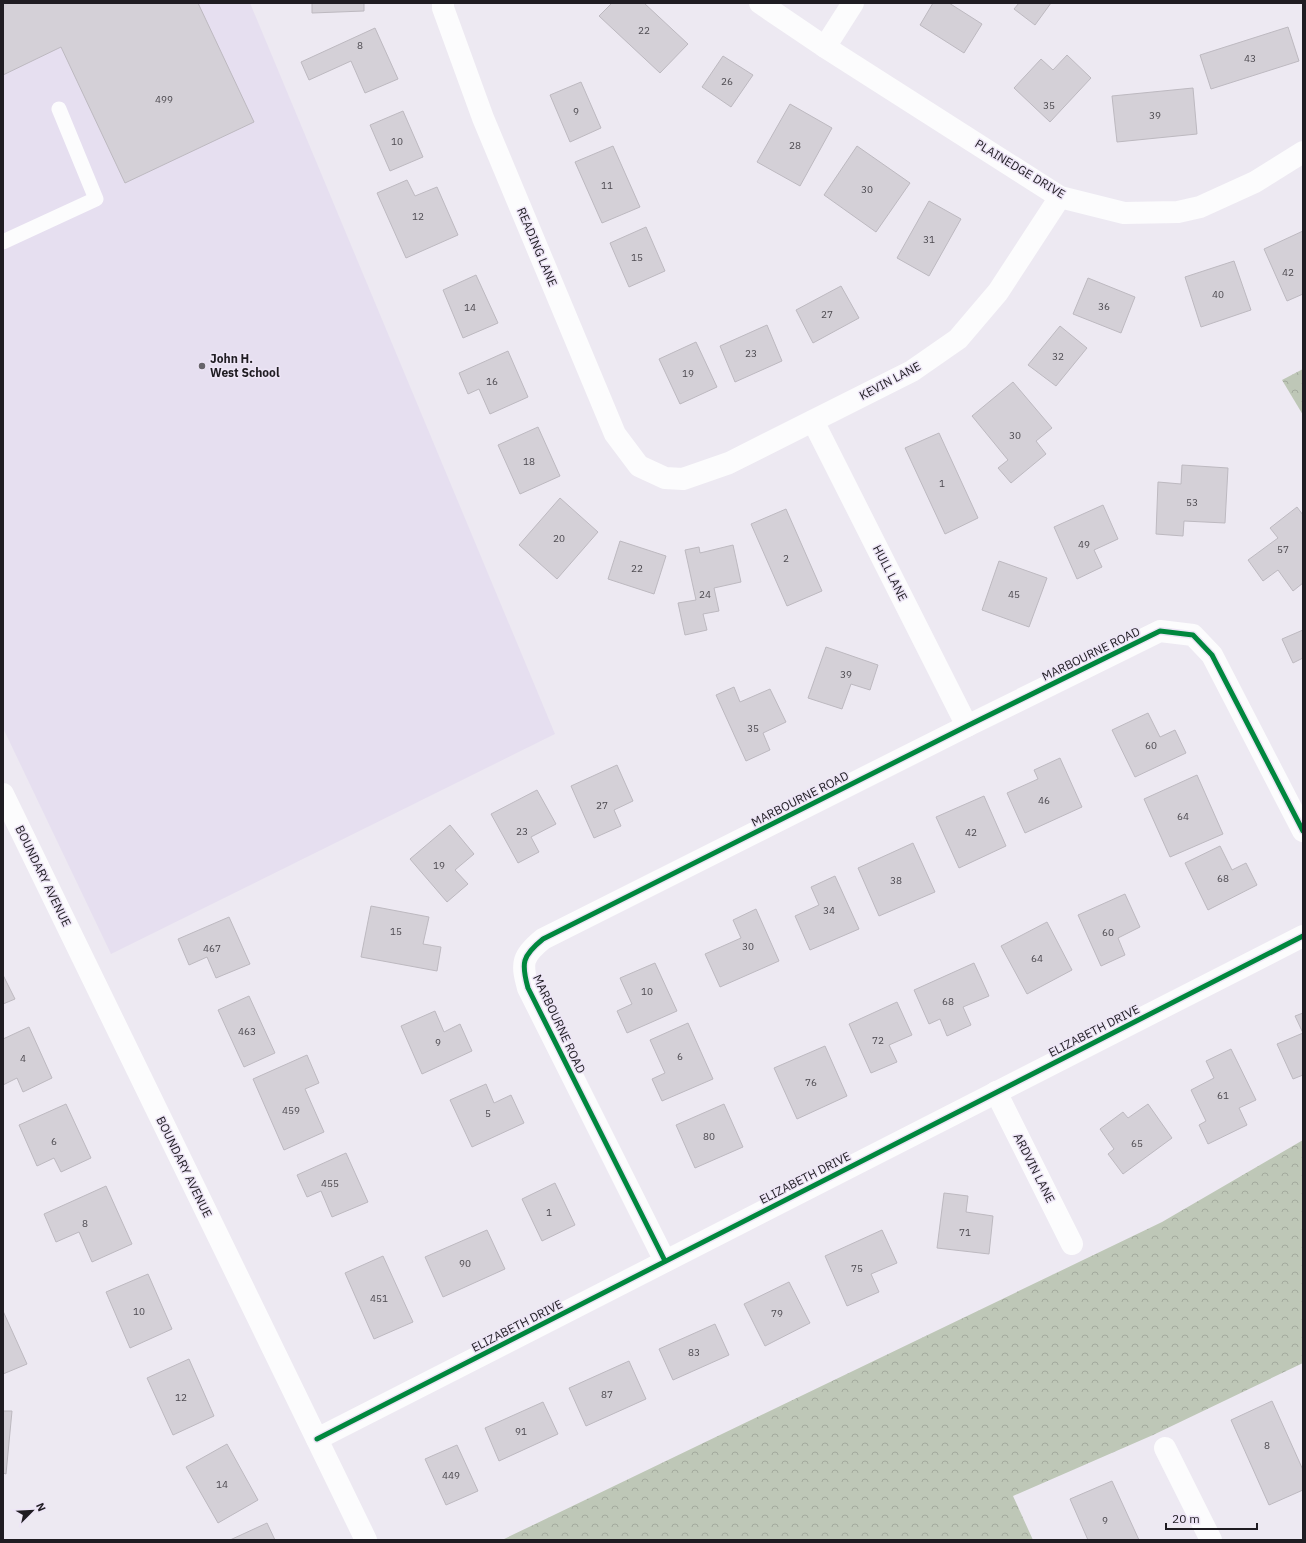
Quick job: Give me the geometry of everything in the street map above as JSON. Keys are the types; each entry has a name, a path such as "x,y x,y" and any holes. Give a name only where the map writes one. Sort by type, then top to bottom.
{"street":[{"name":"READING LANE","path":"443,3 443,8 483,118 615,434 639,466 656,474"},
{"name":"PLAINEDGE DRIVE","path":"760,3 825,47 1060,197 1124,213 1178,212 1200,207 1255,182 1303,152"},
{"path":"825,47 853,3"},
{"name":"KEVIN LANE","path":"656,474 665,478 683,479 729,464 912,371 958,339 998,292 1060,197"},
{"name":"HULL LANE","path":"813,421 967,726"},
{"name":"MARBOURNE ROAD","path":"665,1261 528,988 524,974 524,959 532,948 543,939 967,726 1160,631 1192,635 1212,655 1303,831"},
{"name":"BOUNDARY AVENUE","path":"3,794 366,1540"},
{"name":"ELIZABETH DRIVE","path":"317,1439 1303,936"},
{"name":"ARDVIN LANE","path":"996,1092 1072,1244"},
{"path":"1166,1448 1211,1540"}],"lane":[{"path":"3,242 96,199 59,109"}],"shaded area":[{"name":"John H. West School","path":"3,3 250,3 555,734 111,954 3,728"}],"green space":[{"path":"1303,369 1303,415 1282,380"},
{"path":"1303,1140 1303,1363 1153,1435 1013,1496 1033,1540 502,1540 1162,1222"}],"building":[{"path":"3,3 198,3 254,122 125,183 61,47 3,75"},
{"path":"312,3 364,3 364,11 312,13"},
{"path":"612,3 644,3 688,44 660,73 599,16"},
{"path":"933,3 949,3 982,24 964,53 920,25"},
{"path":"1019,3 1051,3 1035,25 1014,9"},
{"path":"1288,27 1299,61 1211,89 1200,55"},
{"path":"375,28 398,79 365,93 351,61 309,80 301,62"},
{"path":"1067,55 1091,78 1050,122 1014,88 1041,59 1053,70"},
{"path":"723,56 753,75 731,107 702,87"},
{"path":"581,82 601,128 570,142 550,95"},
{"path":"1193,88 1197,134 1117,142 1112,96"},
{"path":"790,104 832,128 800,186 757,162"},
{"path":"403,111 423,157 390,171 370,125"},
{"path":"613,146 640,207 602,223 575,162"},
{"path":"857,146 910,183 876,232 824,195"},
{"path":"407,180 415,196 437,187 458,235 406,258 377,193"},
{"path":"929,201 961,219 929,276 897,258"},
{"path":"646,227 665,271 629,287 610,243"},
{"path":"1303,231 1303,294 1287,301 1264,249"},
{"path":"1234,261 1251,310 1201,327 1185,277"},
{"path":"476,275 498,323 463,338 443,290"},
{"path":"1088,278 1135,297 1121,333 1073,314"},
{"path":"841,286 859,318 813,343 796,310"},
{"path":"767,325 782,361 735,382 720,346"},
{"path":"1060,326 1087,348 1056,386 1028,365"},
{"path":"696,342 717,387 680,404 659,359"},
{"path":"508,351 528,397 490,414 479,389 468,394 459,373"},
{"path":"1013,382 1052,428 1036,441 1046,454 1011,483 998,468 1008,460 972,416"},
{"path":"538,427 560,476 520,494 498,445"},
{"path":"939,433 978,518 945,534 905,448"},
{"path":"1182,465 1228,468 1225,523 1184,521 1183,536 1156,534 1158,482 1181,484"},
{"path":"560,498 598,532 557,579 519,545"},
{"path":"1103,505 1118,539 1094,550 1102,567 1077,579 1054,527"},
{"path":"1297,507 1303,515 1303,583 1293,591 1278,570 1263,581 1248,560 1278,538 1270,528"},
{"path":"786,509 822,591 787,606 751,524"},
{"path":"620,541 666,556 654,594 608,579"},
{"path":"733,545 741,582 714,588 719,611 703,614 707,630 685,635 678,603 696,600 685,550 699,547 700,553"},
{"path":"999,561 1047,578 1029,627 982,610"},
{"path":"1303,630 1303,658 1293,663 1282,639"},
{"path":"826,647 878,665 870,690 851,684 842,709 808,698"},
{"path":"734,687 740,702 770,689 786,722 763,733 770,750 746,761 716,695"},
{"path":"1148,713 1160,737 1175,730 1186,753 1135,777 1112,730"},
{"path":"1060,758 1082,807 1025,833 1007,793 1038,779 1034,770"},
{"path":"617,765 633,801 614,810 621,826 594,838 571,786"},
{"path":"1197,775 1223,834 1170,857 1144,799"},
{"path":"537,790 556,824 531,837 539,852 518,863 491,814"},
{"path":"984,796 1006,846 959,868 936,817"},
{"path":"450,825 474,854 455,870 468,884 447,902 410,859"},
{"path":"913,843 935,892 879,916 858,868"},
{"path":"1220,846 1232,870 1246,863 1257,885 1208,910 1185,863"},
{"path":"835,876 859,929 810,950 795,916 819,905 811,887"},
{"path":"1125,894 1140,927 1118,938 1125,955 1101,966 1078,915"},
{"path":"371,906 429,917 423,944 441,947 437,971 361,957"},
{"path":"756,909 779,961 720,987 705,954 741,938 733,920"},
{"path":"229,917 250,964 216,978 207,957 189,965 178,939"},
{"path":"1047,922 1072,970 1027,994 1001,946"},
{"path":"655,963 677,1011 627,1033 617,1011 632,1004 620,978"},
{"path":"974,963 989,996 963,1007 971,1025 947,1036 940,1019 929,1024 914,990"},
{"path":"3,975 15,999 3,1004"},
{"path":"249,996 275,1053 244,1067 218,1010"},
{"path":"897,1002 912,1035 889,1045 897,1062 871,1073 849,1024"},
{"path":"435,1011 444,1032 460,1024 472,1051 422,1074 401,1026"},
{"path":"1303,1013 1303,1033 1295,1016"},
{"path":"688,1023 713,1079 662,1101 652,1079 665,1073 650,1040"},
{"path":"29,1027 52,1078 23,1092 17,1078 3,1085 3,1039"},
{"path":"1303,1033 1303,1075 1293,1079 1277,1044"},
{"path":"825,1046 847,1096 797,1119 774,1068"},
{"path":"1231,1049 1256,1100 1239,1108 1247,1125 1208,1144 1199,1125 1206,1121 1191,1090 1214,1078 1206,1061"},
{"path":"307,1055 319,1083 305,1089 324,1132 284,1150 253,1079"},
{"path":"486,1084 494,1103 511,1095 524,1123 472,1147 450,1100"},
{"path":"66,1104 91,1158 61,1172 54,1158 37,1166 19,1125"},
{"path":"724,1104 743,1147 695,1168 676,1125"},
{"path":"1148,1104 1172,1138 1123,1174 1108,1154 1114,1149 1100,1129 1123,1112 1128,1118"},
{"path":"346,1153 368,1202 332,1217 321,1191 307,1197 297,1175"},
{"path":"555,1183 575,1225 542,1241 522,1199"},
{"path":"106,1186 132,1244 92,1262 79,1232 56,1242 44,1214"},
{"path":"944,1193 968,1196 966,1212 993,1216 989,1254 937,1248"},
{"path":"487,1230 505,1269 443,1297 425,1257"},
{"path":"882,1230 897,1263 871,1274 879,1292 847,1306 825,1256"},
{"path":"383,1256 413,1322 374,1339 345,1273"},
{"path":"148,1274 172,1329 130,1348 106,1292"},
{"path":"789,1282 810,1323 765,1346 744,1304"},
{"path":"3,1311 27,1364 3,1374"},
{"path":"715,1324 729,1355 673,1380 659,1349"},
{"path":"189,1359 214,1416 173,1435 147,1378"},
{"path":"629,1361 646,1399 586,1426 569,1388"},
{"path":"1272,1401 1303,1470 1303,1490 1269,1505 1231,1420"},
{"path":"543,1402 558,1434 499,1461 485,1428"},
{"path":"3,1411 12,1411 6,1474 3,1473"},
{"path":"227,1444 258,1500 218,1523 186,1467"},
{"path":"457,1445 478,1491 446,1505 425,1459"},
{"path":"1112,1481 1139,1540 1088,1540 1070,1499"},
{"path":"267,1523 275,1540 230,1540"}],"cycle path":[{"path":"665,1261 528,988 524,972 525,960 531,950 543,939 967,726 1160,631 1193,635 1212,655 1303,831"},
{"path":"317,1439 1303,936"}],"place":[{"name":"John H. West School","path":"202,366"}]}
